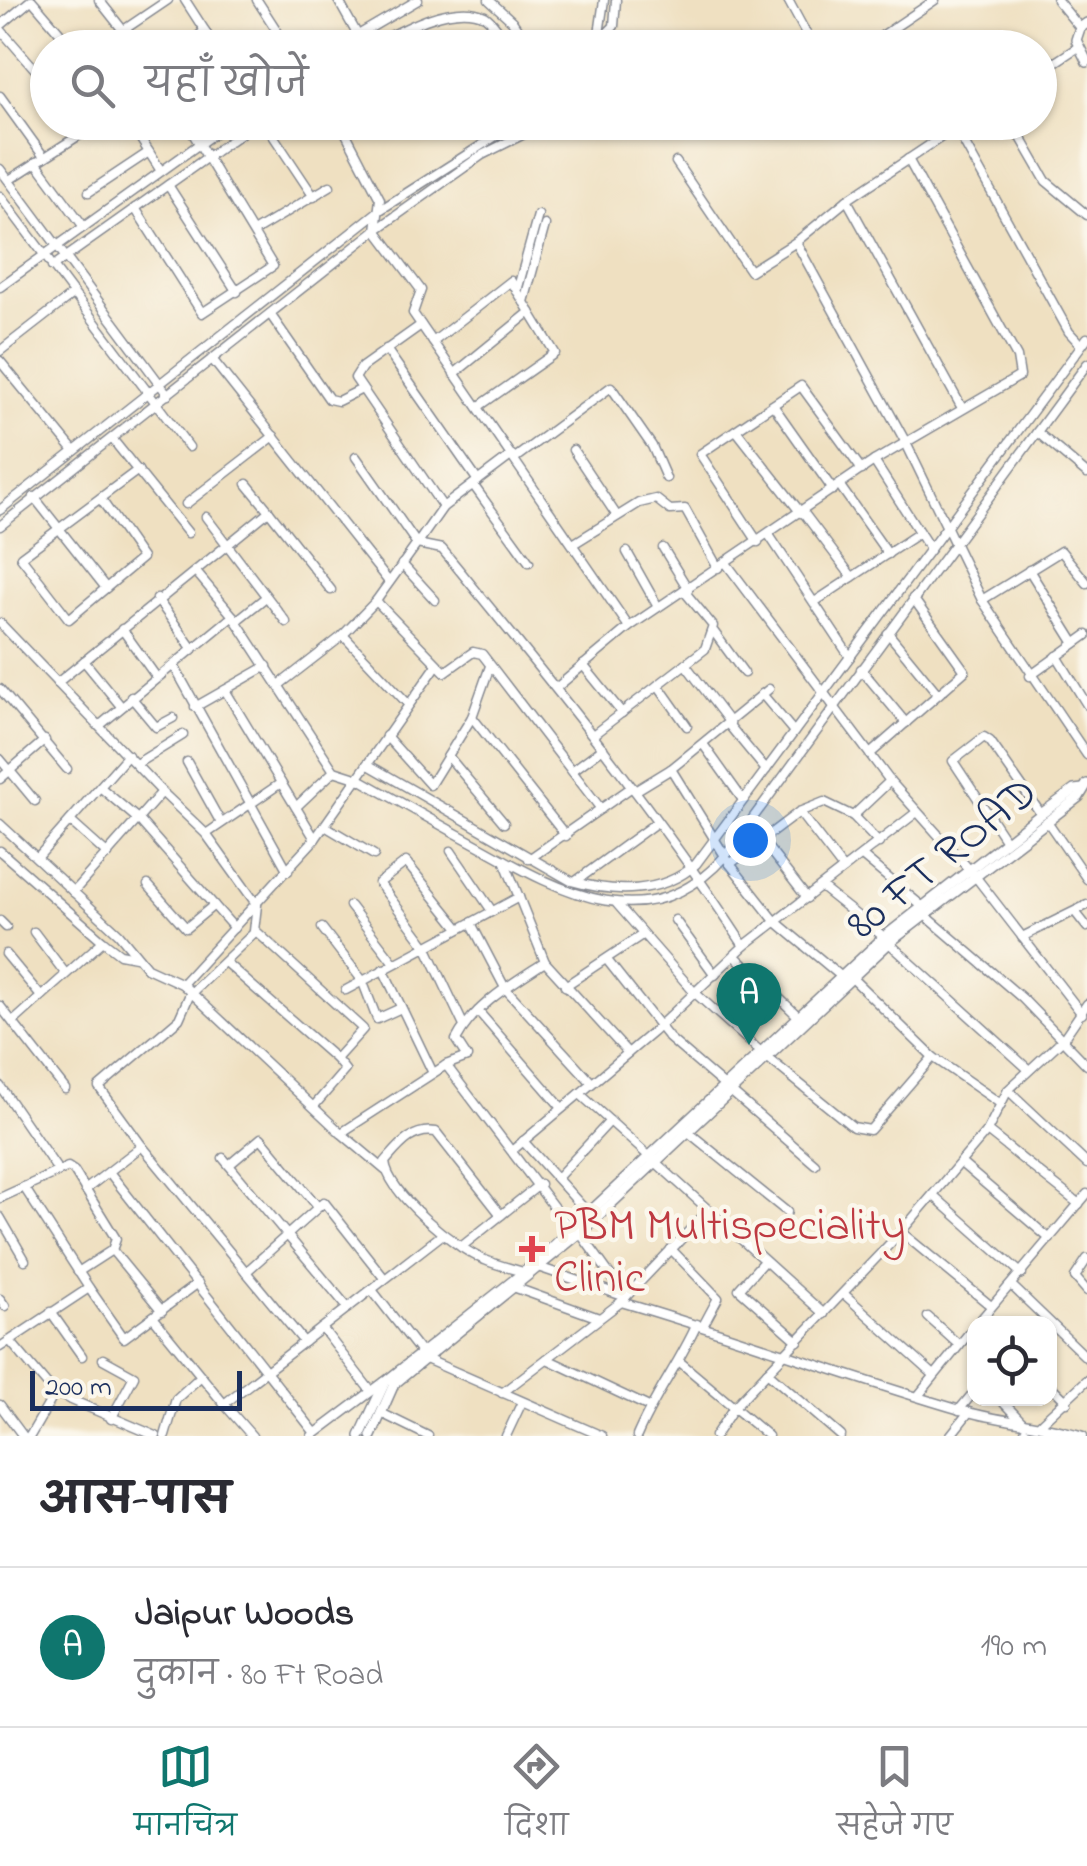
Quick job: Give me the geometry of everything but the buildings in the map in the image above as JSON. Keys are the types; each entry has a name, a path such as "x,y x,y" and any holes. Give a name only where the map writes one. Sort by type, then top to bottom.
{"main road":[{"path":"1084,53 1085,23"},
{"name":"80 FT ROAD","path":"371,1436 394,1384 423,1356 576,1231 886,940 1044,818 1074,790 1085,787"},
{"name":"80 FT ROAD","path":"972,873 1006,841 1044,818"},
{"name":"80 FT ROAD","path":"764,1055 800,1018 848,979"},
{"name":"80 FT ROAD","path":"360,1436 385,1382 540,1268 687,1131 725,1090"}],"street":[{"path":"100,0 125,29 168,0"},
{"path":"185,0 204,30"},
{"path":"256,0 276,30"},
{"path":"338,0 355,30"},
{"path":"389,0 396,12"},
{"path":"364,30 418,0"},
{"path":"490,0 518,30"},
{"path":"601,30 604,0"},
{"path":"611,30 616,0"},
{"path":"788,0 804,30"},
{"path":"891,30 935,0"},
{"path":"1057,0 1085,23"},
{"path":"30,63 0,27 28,1 56,30"},
{"path":"401,30 431,14 467,7 488,17 497,30"},
{"path":"1057,65 1084,53"},
{"path":"0,96 84,228"},
{"path":"9,180 74,140"},
{"path":"141,140 162,171"},
{"path":"135,208 198,310 206,312 273,266 198,140"},
{"path":"0,287 204,140"},
{"path":"52,266 231,140"},
{"path":"276,140 314,197"},
{"path":"350,140 372,181 380,210 376,230 421,290 414,312 421,325 629,626"},
{"path":"0,510 380,210 490,140"},
{"path":"0,526 376,230 482,155 512,140"},
{"path":"676,162 750,271 936,140"},
{"path":"368,764 576,882 604,890 640,889 670,881 694,868 1084,342 1069,332 967,140"},
{"path":"1022,140 1046,181 1087,215"},
{"path":"89,192 149,152"},
{"path":"556,688 629,626 770,535 874,461 1020,376 1021,371 908,159"},
{"path":"0,169 168,395"},
{"path":"168,184 237,292"},
{"path":"255,231 330,186"},
{"path":"0,196 189,447"},
{"path":"847,200 962,408"},
{"path":"517,291 538,214"},
{"path":"524,302 545,225"},
{"path":"796,242 905,441 982,600 1087,755"},
{"path":"433,342 511,281 555,352 478,407"},
{"path":"0,350 72,295"},
{"path":"454,374 530,312"},
{"path":"270,314 329,399 338,401 362,389"},
{"path":"421,325 356,375 442,508"},
{"path":"386,350 529,562"},
{"path":"212,359 389,582"},
{"path":"0,360 74,450"},
{"path":"727,860 834,706 1087,364"},
{"path":"279,686 343,635 376,601 442,508 610,387 652,446 666,478"},
{"path":"758,542 699,456 772,405 804,388 862,470"},
{"path":"772,405 888,554"},
{"path":"736,430 852,577"},
{"path":"1037,432 1087,474"},
{"path":"186,504 274,436"},
{"path":"113,440 188,533"},
{"path":"573,450 617,516"},
{"path":"356,458 417,544 442,549 594,734 694,868 744,946"},
{"path":"874,461 930,549"},
{"path":"100,498 142,558 69,618 21,557 100,498 138,470"},
{"path":"247,484 331,590"},
{"path":"34,496 106,588"},
{"path":"573,544 650,499 670,510 685,509 722,566 890,781 972,873 1082,1014"},
{"path":"56,683 268,512"},
{"path":"206,516 286,622"},
{"path":"816,601 918,533"},
{"path":"770,535 850,657"},
{"path":"663,548 686,590 744,672"},
{"path":"982,600 1061,551 1087,583"},
{"path":"627,552 658,608"},
{"path":"402,564 435,600"},
{"path":"1029,570 1074,642"},
{"path":"196,572 234,618 334,771 359,779 523,871 586,899 617,904 682,894 799,812 824,802 853,816 879,843"},
{"path":"99,726 193,647 266,597"},
{"path":"870,754 965,671 914,598"},
{"path":"157,599 203,658"},
{"path":"376,601 437,666 448,672 476,651 601,810"},
{"path":"1,627 206,834 257,904 254,931 190,994 179,1019 99,1087 142,1146 304,1342"},
{"path":"122,629 157,678"},
{"path":"594,734 705,648 714,632"},
{"path":"888,633 938,694"},
{"path":"343,635 408,704"},
{"path":"1030,676 1087,635"},
{"path":"1057,656 1087,705"},
{"path":"84,662 120,705"},
{"path":"686,664 766,770"},
{"path":"583,665 622,713"},
{"path":"174,666 288,872"},
{"path":"195,707 267,666"},
{"path":"182,984 315,839 437,666"},
{"path":"386,736 430,785 472,717 490,666"},
{"path":"861,669 906,723"},
{"path":"658,685 686,726"},
{"path":"0,689 67,769"},
{"path":"225,690 315,839"},
{"path":"523,871 530,858 633,789 671,769 766,692 794,732"},
{"path":"131,697 156,727 173,718"},
{"path":"472,717 566,836"},
{"path":"136,764 183,736"},
{"path":"1006,841 953,761 984,737 1087,879"},
{"path":"0,779 45,740"},
{"path":"703,744 743,800"},
{"path":"572,771 604,748"},
{"path":"37,858 128,756"},
{"path":"448,756 504,823"},
{"path":"0,759 35,801"},
{"path":"187,762 221,823"},
{"path":"671,769 727,860 775,922 848,979 933,1057 1001,1104"},
{"path":"296,807 334,771"},
{"path":"432,780 439,806"},
{"path":"853,816 890,781"},
{"path":"206,834 281,783"},
{"path":"100,787 140,821 234,928"},
{"path":"73,892 162,792"},
{"path":"799,812 843,869"},
{"path":"514,1149 659,1026 744,946 918,812"},
{"path":"70,821 108,855"},
{"path":"576,882 658,822"},
{"path":"0,824 147,968 182,984 385,1170 442,1234 461,1247 523,1272"},
{"path":"325,826 374,855"},
{"path":"761,839 808,898"},
{"path":"0,851 103,941 120,954 136,957"},
{"path":"451,851 492,911"},
{"path":"862,856 1063,1039 1087,1066"},
{"path":"504,860 545,962 628,1053"},
{"path":"459,928 406,862 379,887 426,946 464,1024"},
{"path":"148,885 186,928 214,905"},
{"path":"820,887 886,940 1028,1070"},
{"path":"346,990 519,896"},
{"path":"617,904 694,992 764,1055 854,1127 870,1130 933,1057"},
{"path":"350,906 394,963"},
{"path":"1022,937 1087,906"},
{"path":"1076,913 1087,928"},
{"path":"675,920 714,974"},
{"path":"470,923 505,988 592,1083"},
{"path":"322,928 362,980 378,1019 401,1008"},
{"path":"254,931 363,1029 336,1059"},
{"path":"34,932 65,973"},
{"path":"565,986 642,935"},
{"path":"13,1022 39,994 103,941"},
{"path":"6,954 39,994"},
{"path":"736,957 800,1018"},
{"path":"607,960 659,1026 725,1090 816,1164"},
{"path":"225,962 345,1070 314,1106"},
{"path":"341,1133 432,1071 467,1057 456,1040 464,1024 505,988 545,962"},
{"path":"384,968 432,1071"},
{"path":"715,1436 734,1407 902,1232 987,1130 1008,1090 1063,1039 1087,1004"},
{"path":"0,1006 65,1088"},
{"path":"478,1011 562,1108"},
{"path":"446,1065 625,1298"},
{"path":"0,1086 57,1169"},
{"path":"1008,1090 1087,1164"},
{"path":"580,1094 824,1314"},
{"path":"557,1178 610,1120"},
{"path":"385,1170 385,1162 406,1138 426,1130 436,1132 501,1215"},
{"path":"987,1130 1078,1204"},
{"path":"687,1131 786,1212"},
{"path":"318,1207 262,1138 226,1162 348,1308"},
{"path":"524,1141 590,1214"},
{"path":"86,1190 142,1146"},
{"path":"961,1162 1050,1239"},
{"path":"0,1184 4,1196 68,1167 116,1239 112,1250 78,1272"},
{"path":"109,1172 313,1435 385,1382"},
{"path":"461,1247 540,1184"},
{"path":"24,1187 124,1338 198,1283"},
{"path":"983,1316 1087,1194"},
{"path":"933,1195 1022,1274"},
{"path":"246,1272 324,1202 384,1278"},
{"path":"502,1393 625,1298 707,1212"},
{"path":"0,1218 24,1260"},
{"path":"902,1232 991,1306"},
{"path":"224,1404 442,1234"},
{"path":"637,1436 657,1388 680,1362 718,1298 671,1249"},
{"path":"112,1250 162,1311"},
{"path":"1087,1260 1074,1277 1087,1292"},
{"path":"764,1261 739,1289 798,1341"},
{"path":"540,1268 700,1325 1026,1431 1067,1402 1087,1380"},
{"path":"1011,1286 1042,1316"},
{"path":"0,1347 89,1288"},
{"path":"516,1288 599,1318"},
{"path":"372,1290 423,1356 580,1432 602,1436"},
{"path":"844,1294 934,1375"},
{"path":"51,1312 82,1356"},
{"path":"153,1317 252,1436"},
{"path":"928,1318 959,1345"},
{"path":"322,1328 370,1390"},
{"path":"1057,1330 1087,1358"},
{"path":"918,1396 967,1336"},
{"path":"10,1341 54,1394 156,1436"},
{"path":"103,1358 136,1372 111,1420"},
{"path":"547,1358 649,1407"},
{"path":"680,1362 768,1436"},
{"path":"767,1372 842,1436"},
{"path":"165,1436 176,1399 201,1376"},
{"path":"1057,1393 1067,1402"},
{"path":"0,1405 26,1436 54,1394"},
{"path":"506,1436 522,1402"},
{"path":"950,1436 967,1405"},
{"path":"1006,1406 1026,1431"},
{"path":"381,1413 428,1436"},
{"path":"1041,1423 1053,1436"},
{"path":"1041,1423 1083,1436"}],"place":[{"name":"Jaipur Woods","path":"749,1045"},
{"name":"PBM Multispeciality Clinic","path":"532,1249"}]}
